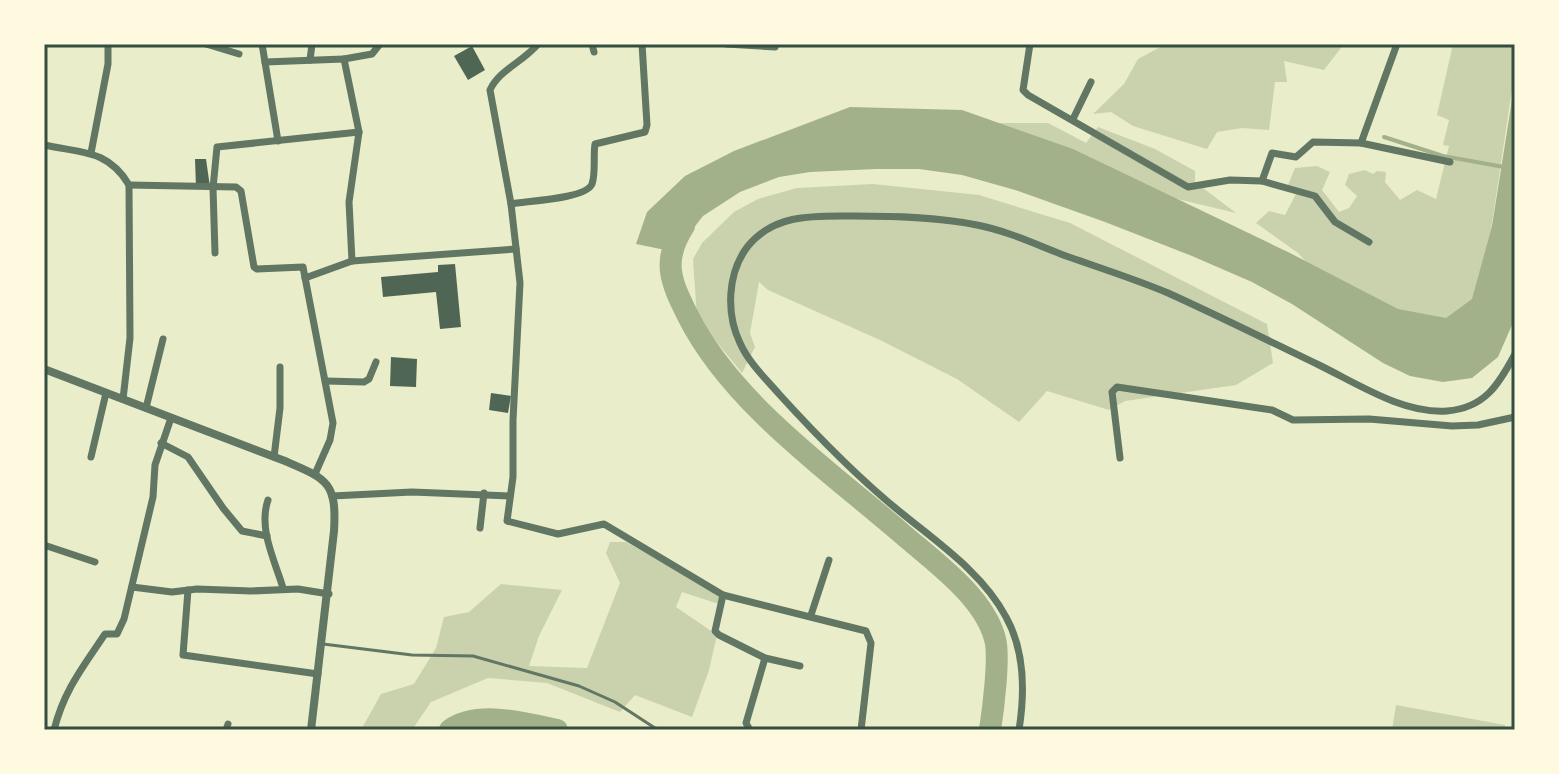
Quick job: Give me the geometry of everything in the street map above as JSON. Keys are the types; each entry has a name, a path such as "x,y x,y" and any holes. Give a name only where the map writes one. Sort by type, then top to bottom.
{"street":[{"path":"91,153 108,64 108,44"},
{"path":"206,44 239,54"},
{"path":"262,44 278,141"},
{"path":"310,60 312,44"},
{"path":"265,62 344,59 372,54 380,44"},
{"path":"538,44 522,61 495,79 490,90 511,204 520,313 510,496 506,519 509,524 558,534 604,524 723,595 866,631 871,643 861,730"},
{"path":"511,204 586,191 592,184 595,144 645,132 642,44"},
{"path":"726,44 775,47"},
{"path":"1030,44 1023,90 1028,95 1188,187 1230,180 1262,181 1316,197 1335,222 1369,242"},
{"path":"1361,143 1397,44"},
{"path":"344,59 359,132 349,202 352,261"},
{"path":"1073,119 1091,82"},
{"path":"215,253 213,188 217,147 359,132"},
{"path":"1262,181 1272,153 1296,157 1311,142 1336,140 1361,143 1450,162"},
{"path":"44,145 91,153 115,165 129,185 130,338 123,399"},
{"path":"129,185 234,186 241,191 254,267 302,266 333,431 315,474"},
{"path":"1019,730 1023,692 1020,658 1015,635 997,602 978,578 838,456 754,366 737,338 730,310 732,281 746,249 768,228 785,220 816,216 932,219 992,229 1166,293 1383,396 1424,409 1449,411 1480,402 1497,385 1515,354"},
{"path":"305,278 352,261 516,249"},
{"path":"146,408 163,339"},
{"path":"326,381 364,382 369,379 376,362"},
{"path":"274,457 280,408 280,367"},
{"path":"44,369 274,457 315,474 330,486 335,514 329,594 311,730"},
{"path":"1120,458 1112,392 1117,387 1272,410 1293,420 1383,419 1452,426 1478,425 1515,417"},
{"path":"91,457 106,393"},
{"path":"54,730 61,701 72,684 107,632 118,632 153,497 155,465 171,418"},
{"path":"161,443 188,457 242,531 267,536"},
{"path":"332,496 412,492 510,496"},
{"path":"480,528 484,493"},
{"path":"268,500 264,512 267,536 283,588"},
{"path":"44,545 95,562"},
{"path":"811,615 829,560"},
{"path":"132,587 156,591 283,588 329,594"},
{"path":"188,590 183,655 318,674"},
{"path":"723,595 717,633 765,658 800,666"},
{"path":"750,730 746,723 765,658"}],"lane":[{"path":"323,644 412,655 473,656 579,686 615,702 658,730"}],"shaded area":[{"path":"1166,44 1344,44 1324,70 1284,61 1287,82 1275,82 1269,130 1242,128 1217,132 1207,149 1133,126 1111,112 1093,114 1124,84 1138,59"},
{"path":"1453,44 1515,44 1515,69 1481,297 1443,338 1309,265 1298,253 1256,223 1269,211 1285,215 1297,192 1288,185 1295,168 1317,166 1330,172 1322,190 1339,212 1349,208 1357,196 1345,185 1349,174 1365,170 1373,174 1386,172 1385,182 1400,200 1417,190 1436,199 1449,146 1443,145 1449,120 1437,115"},
{"path":"1515,81 1515,318 1498,357 1472,378 1443,382 1410,376 1383,363 1252,282 1105,222 962,175 919,169 876,169 810,172 779,177 740,192 703,216 680,253 636,244 647,212 685,176 734,151 850,107 962,110 1073,149 1288,252 1398,309 1446,318 1472,299 1492,226"},
{"path":"969,123 1048,123 1086,143 1098,127 1155,149 1195,171 1195,182 1236,213 1169,197"},
{"path":"873,184 979,195 1070,223 1267,324 1273,363 1236,385 1125,401 1109,410 1047,391 1019,422 957,379 880,340 768,290 759,282 750,333 755,347 742,373 697,318 693,259 702,243 734,212 758,199 797,188"},
{"path":"610,542 626,542 721,595 719,604 682,592 676,607 717,635 709,670 692,717 635,695 620,712 547,683 488,678 431,702 412,730 361,730 381,694 414,684 436,648 444,617 469,612 501,584 562,590 539,636 529,666 587,668 620,583 606,553"},
{"path":"1396,705 1505,725 1504,730 1392,730"}],"building":[{"path":"472,46 485,70 468,80 454,56"},
{"path":"195,159 206,159 210,187 196,187"},
{"path":"455,264 461,327 440,329 436,292 383,297 381,277 438,272 438,265"},
{"path":"391,357 417,359 416,387 390,386"},
{"path":"491,393 511,396 508,413 489,410"}],"waterway":[{"path":"1384,137 1443,156 1515,169"},
{"path":"684,226 673,250 673,282 688,316 729,377 783,433 941,567 980,608 995,639 997,658 990,730"},
{"path":"450,730 461,724 488,719 557,730"}]}
